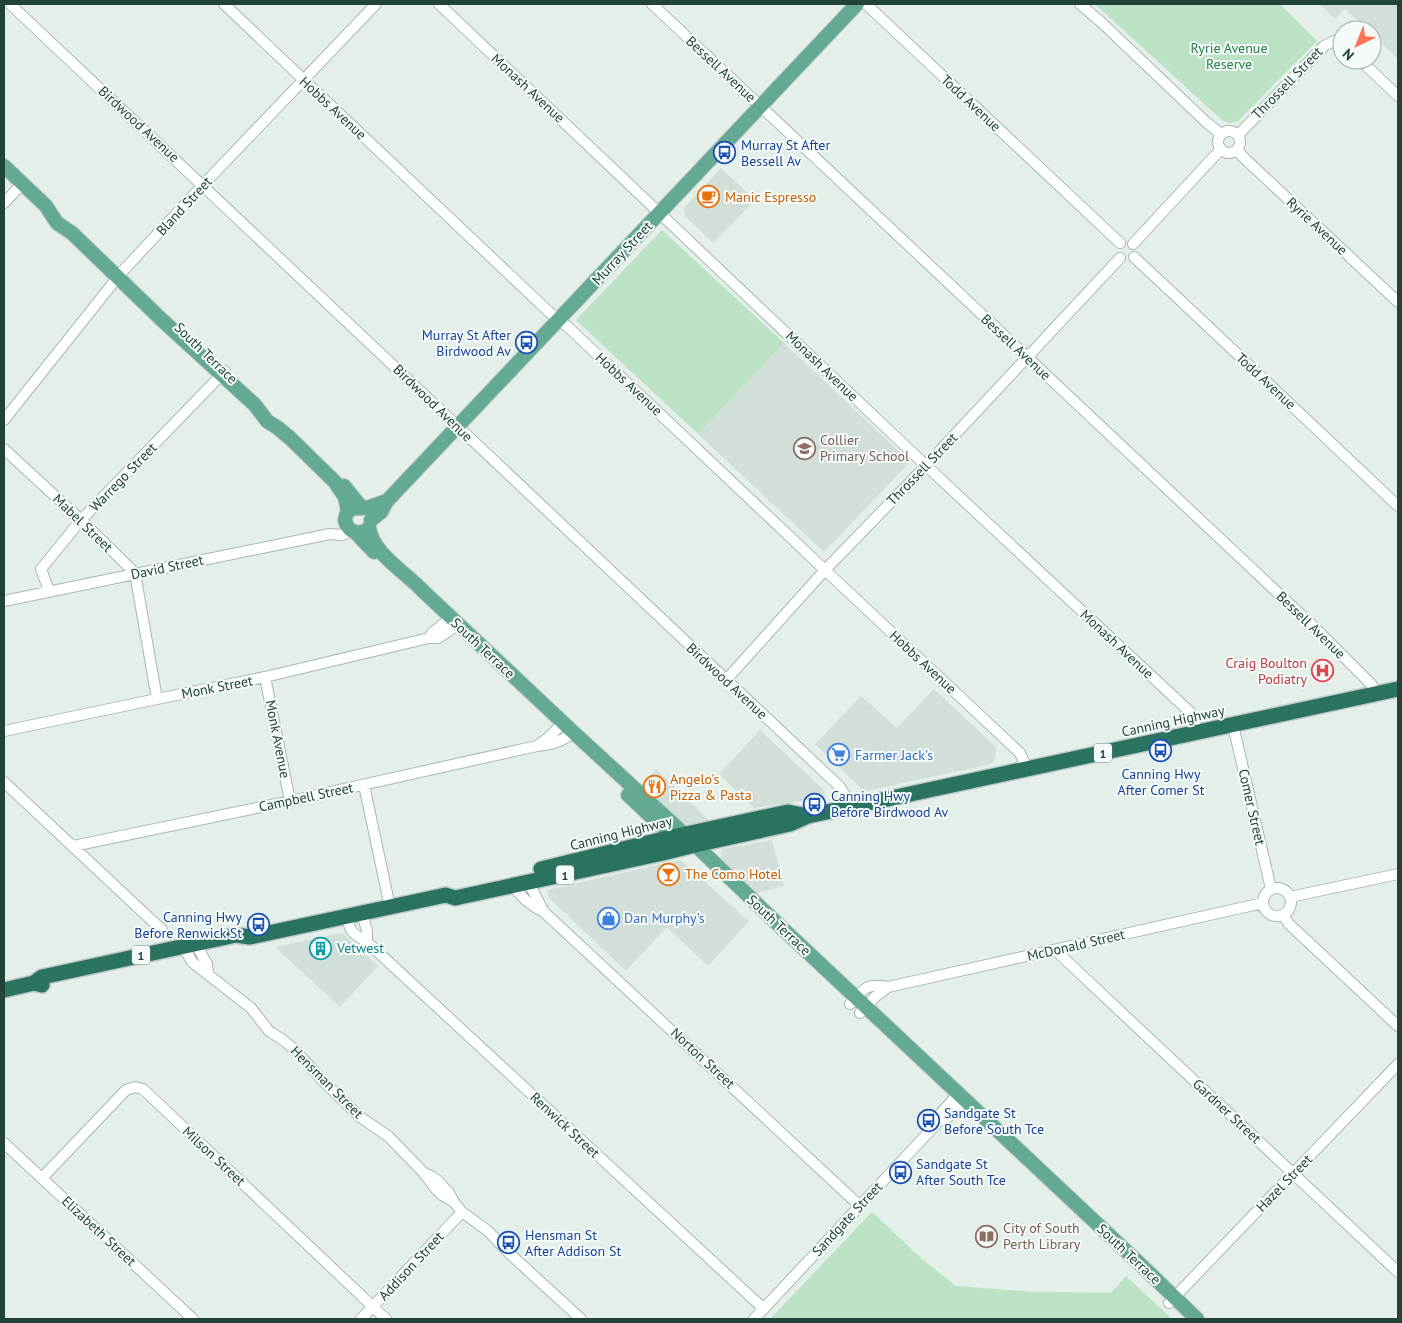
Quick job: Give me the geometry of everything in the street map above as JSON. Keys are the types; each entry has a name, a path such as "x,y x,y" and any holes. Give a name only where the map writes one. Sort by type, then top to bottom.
{"highway":[{"name":"Canning Highway","path":"4,990 34,983 42,976 192,949 236,935 250,937 446,895 455,898 529,882 788,812 808,816 1398,689"},
{"name":"Canning Highway","path":"446,895 452,888 684,841"}],"main road":[{"name":"Murray Street","path":"358,520 381,512 387,501 857,4"},
{"name":"South Terrace","path":"4,166 46,206 63,215 75,230 120,275 223,373 274,415 281,425 345,487 358,520 379,550 415,582 453,623 958,1100 1172,1300 1197,1319"},
{"name":"South Terrace","path":"1172,1300 1187,1319"}],"street":[{"name":"Birdwood Avenue","path":"10,4 839,786 850,806"},
{"name":"Hobbs Avenue","path":"224,4 549,312 568,326 1020,753 1027,769"},
{"name":"Bland Street","path":"4,420 120,275 376,4"},
{"name":"Monash Avenue","path":"439,4 1191,714 1198,733"},
{"name":"Bessell Avenue","path":"652,4 1313,626 1368,681 1372,686 1374,694"},
{"name":"Todd Avenue","path":"866,4 1120,243"},
{"path":"1080,4 1221,134"},
{"name":"Throssell Street","path":"1238,135 1324,46 1332,42"},
{"path":"1371,70 1398,96"},
{"path":"1228,131 1235,132 1240,140 1237,149 1231,152 1224,151 1218,140 1221,134 1228,131"},
{"path":"1133,244 1222,149"},
{"name":"Ryrie Avenue","path":"1237,149 1242,156 1398,302"},
{"path":"4,203 22,184"},
{"path":"1126,241 1133,244 1136,249 1134,257 1128,260 1120,258 1117,250 1120,243 1126,241"},
{"name":"Todd Avenue","path":"1134,257 1397,503"},
{"name":"Throssell Street","path":"726,680 825,570 1028,358 1120,258"},
{"name":"Warrego Street","path":"49,591 41,569 81,520 223,373"},
{"name":"Mabel Street","path":"4,449 135,573"},
{"name":"David Street","path":"4,601 330,534 342,535 358,520"},
{"path":"135,573 157,698"},
{"name":"Monk Street","path":"4,731 266,677 429,638 438,638 453,623"},
{"name":"Monk Avenue","path":"266,677 290,801"},
{"name":"Comer Street","path":"1233,725 1271,890"},
{"name":"Campbell Street","path":"73,846 290,801 537,746 549,745 565,730"},
{"path":"4,782 162,930"},
{"path":"364,784 390,907"},
{"path":"1290,896 1398,874"},
{"name":"Norton Street","path":"529,882 544,912"},
{"name":"Norton Street","path":"513,885 532,906 544,912 860,1206"},
{"path":"1280,888 1285,890 1290,896 1291,906 1284,915 1269,914 1266,910 1263,903 1266,893 1271,890 1280,888"},
{"name":"McDonald Street","path":"858,1005 868,986 888,987 1263,903"},
{"path":"354,914 367,931 367,942"},
{"name":"Renwick Street","path":"354,914 350,929 358,937 367,942 764,1309"},
{"path":"1284,915 1289,924 1398,1026"},
{"name":"Hensman Street","path":"192,949 207,964 208,973 251,1008 269,1031 295,1050 347,1104 367,1122 388,1136 423,1172 428,1181 442,1195 454,1202 462,1212 488,1231 510,1254 581,1319"},
{"name":"Gardner Street","path":"1055,950 1398,1272"},
{"name":"Hazel Street","path":"1172,1300 1398,1064"},
{"name":"Milson Street","path":"42,1178 126,1090 135,1087 143,1089 386,1319"},
{"name":"Sandgate Street","path":"754,1319 941,1119 946,1119 958,1100"},
{"name":"Elizabeth Street","path":"4,1143 193,1319"},
{"name":"Addison Street","path":"360,1319 462,1212"}],"shaded area":[{"path":"1319,4 1398,4 1398,59 1382,44 1382,20 1357,20 1345,9 1335,19"},
{"path":"721,168 755,200 713,243 686,217 684,208"},
{"name":"Collier Primary School","path":"784,343 910,462 824,552 698,434"},
{"path":"934,689 997,748 991,764 867,791 863,790 815,744 861,696 897,728"},
{"path":"760,730 825,791 824,798 754,808 719,774"},
{"path":"656,769 710,821 688,825 676,819 641,785"},
{"path":"772,840 784,886 757,893 721,859 722,849"},
{"path":"679,860 749,921 708,966 667,927 626,971 549,898 547,890"},
{"path":"342,933 378,966 340,1007 275,947"}],"green space":[{"name":"Ryrie Avenue Reserve","path":"1095,4 1280,4 1317,41 1238,121 1230,123 1223,121"},
{"path":"662,230 784,343 698,434 576,320"},
{"path":"872,1212 922,1259 956,1286 1035,1292 1111,1293 1126,1276 1172,1319 770,1319"}],"place":[{"name":"Murray St After Bessell Av","path":"725,153"},
{"name":"Manic Espresso","path":"709,197"},
{"name":"Murray St After Birdwood Av","path":"527,343"},
{"name":"Collier Primary School","path":"804,448"},
{"name":"Craig Boulton Podiatry","path":"1323,671"},
{"name":"Canning Hwy After Comer St","path":"1161,751"},
{"name":"Farmer Jack's","path":"839,755"},
{"name":"Angelo's Pizza & Pasta","path":"654,787"},
{"name":"Canning Hwy Before Birdwood Av","path":"815,804"},
{"name":"The Como Hotel","path":"669,874"},
{"name":"Dan Murphy's","path":"608,918"},
{"name":"Canning Hwy Before Renwick St","path":"258,925"},
{"name":"Vetwest","path":"321,948"},
{"name":"Sandgate St Before South Tce","path":"928,1121"},
{"name":"Sandgate St After South Tce","path":"900,1172"},
{"name":"City of South Perth Library","path":"987,1236"},
{"name":"Hensman St After Addison St","path":"509,1243"}]}
